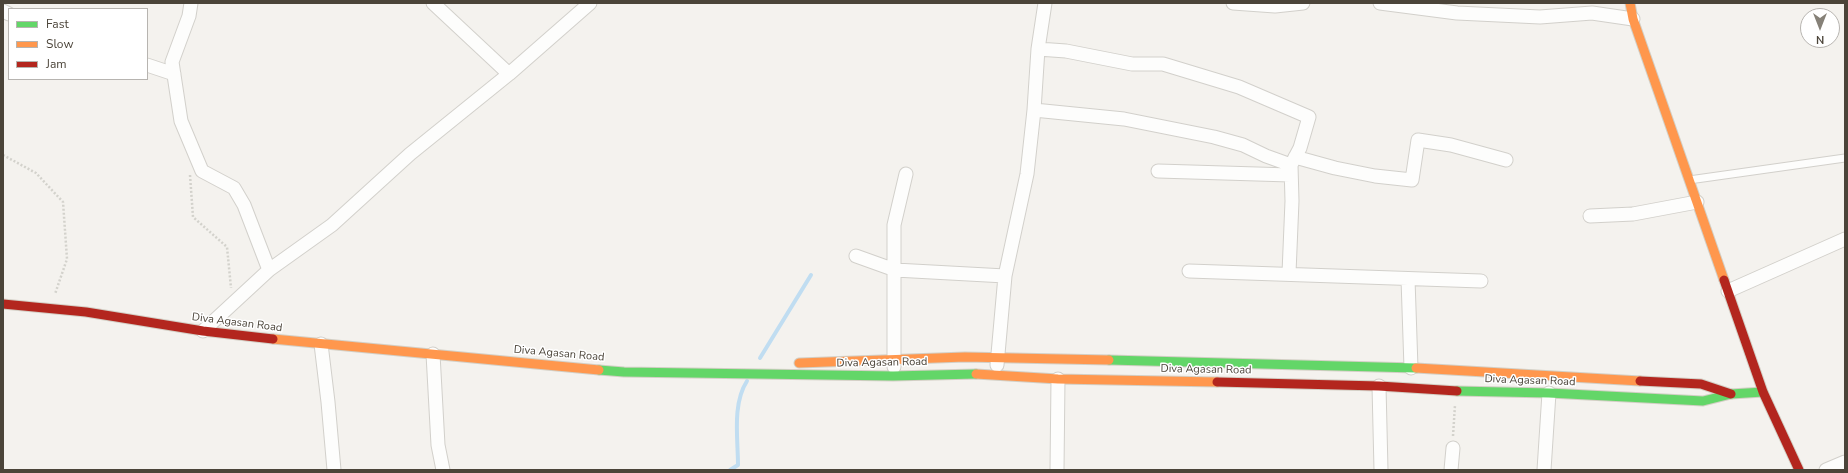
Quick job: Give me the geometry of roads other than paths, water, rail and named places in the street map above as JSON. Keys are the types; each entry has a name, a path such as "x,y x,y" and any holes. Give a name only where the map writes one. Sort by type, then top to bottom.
{"street":[{"path":"190,3 189,16 172,62 181,120 202,171 234,188 244,205 269,270"},
{"path":"433,3 509,74"},
{"path":"203,332 269,270 332,226 410,154 509,74 590,3"},
{"path":"996,375 1005,276 1027,174 1034,110 1038,49 1046,3"},
{"path":"1233,3 1275,6 1303,3"},
{"path":"1380,3 1457,13 1540,17 1592,13 1633,19"},
{"path":"1630,3 1633,19 1763,392 1799,470"},
{"path":"1038,49 1066,51 1132,64 1163,64 1239,87 1309,117 1300,148 1292,165 1292,201 1288,273"},
{"path":"148,65 174,74"},
{"path":"1034,110 1124,119 1199,134 1243,145 1266,156 1292,165"},
{"path":"1158,171 1292,165 1335,168 1375,176 1412,180 1418,140 1451,145 1506,160"},
{"path":"893,376 895,359 894,226 906,174"},
{"path":"1590,216 1633,214 1697,202"},
{"path":"1728,291 1845,239"},
{"path":"856,256 895,270 1005,276"},
{"path":"1189,270 1481,281"},
{"path":"1408,279 1411,368"},
{"path":"3,298 53,300 181,320 229,324"},
{"name":"Diva Agasan Road","path":"3,304 86,312 203,332 624,372 893,376 962,373 1058,379 1379,386 1456,391 1549,393 1703,401 1731,394 1763,392"},
{"path":"414,343 484,349"},
{"path":"321,344 334,470"},
{"path":"433,354 438,445 444,470"},
{"path":"786,363 998,357 1411,368 1701,384 1731,394"},
{"path":"1057,470 1058,379"},
{"path":"1379,386 1381,470"},
{"path":"1544,470 1549,393"},
{"path":"1451,470 1452,448"},
{"path":"1826,470 1845,462"}],"lane":[{"path":"1689,180 1845,158"}],"waterway":[{"path":"760,358 811,275"},
{"path":"730,470 738,465 737,422 739,400 747,381"}]}
